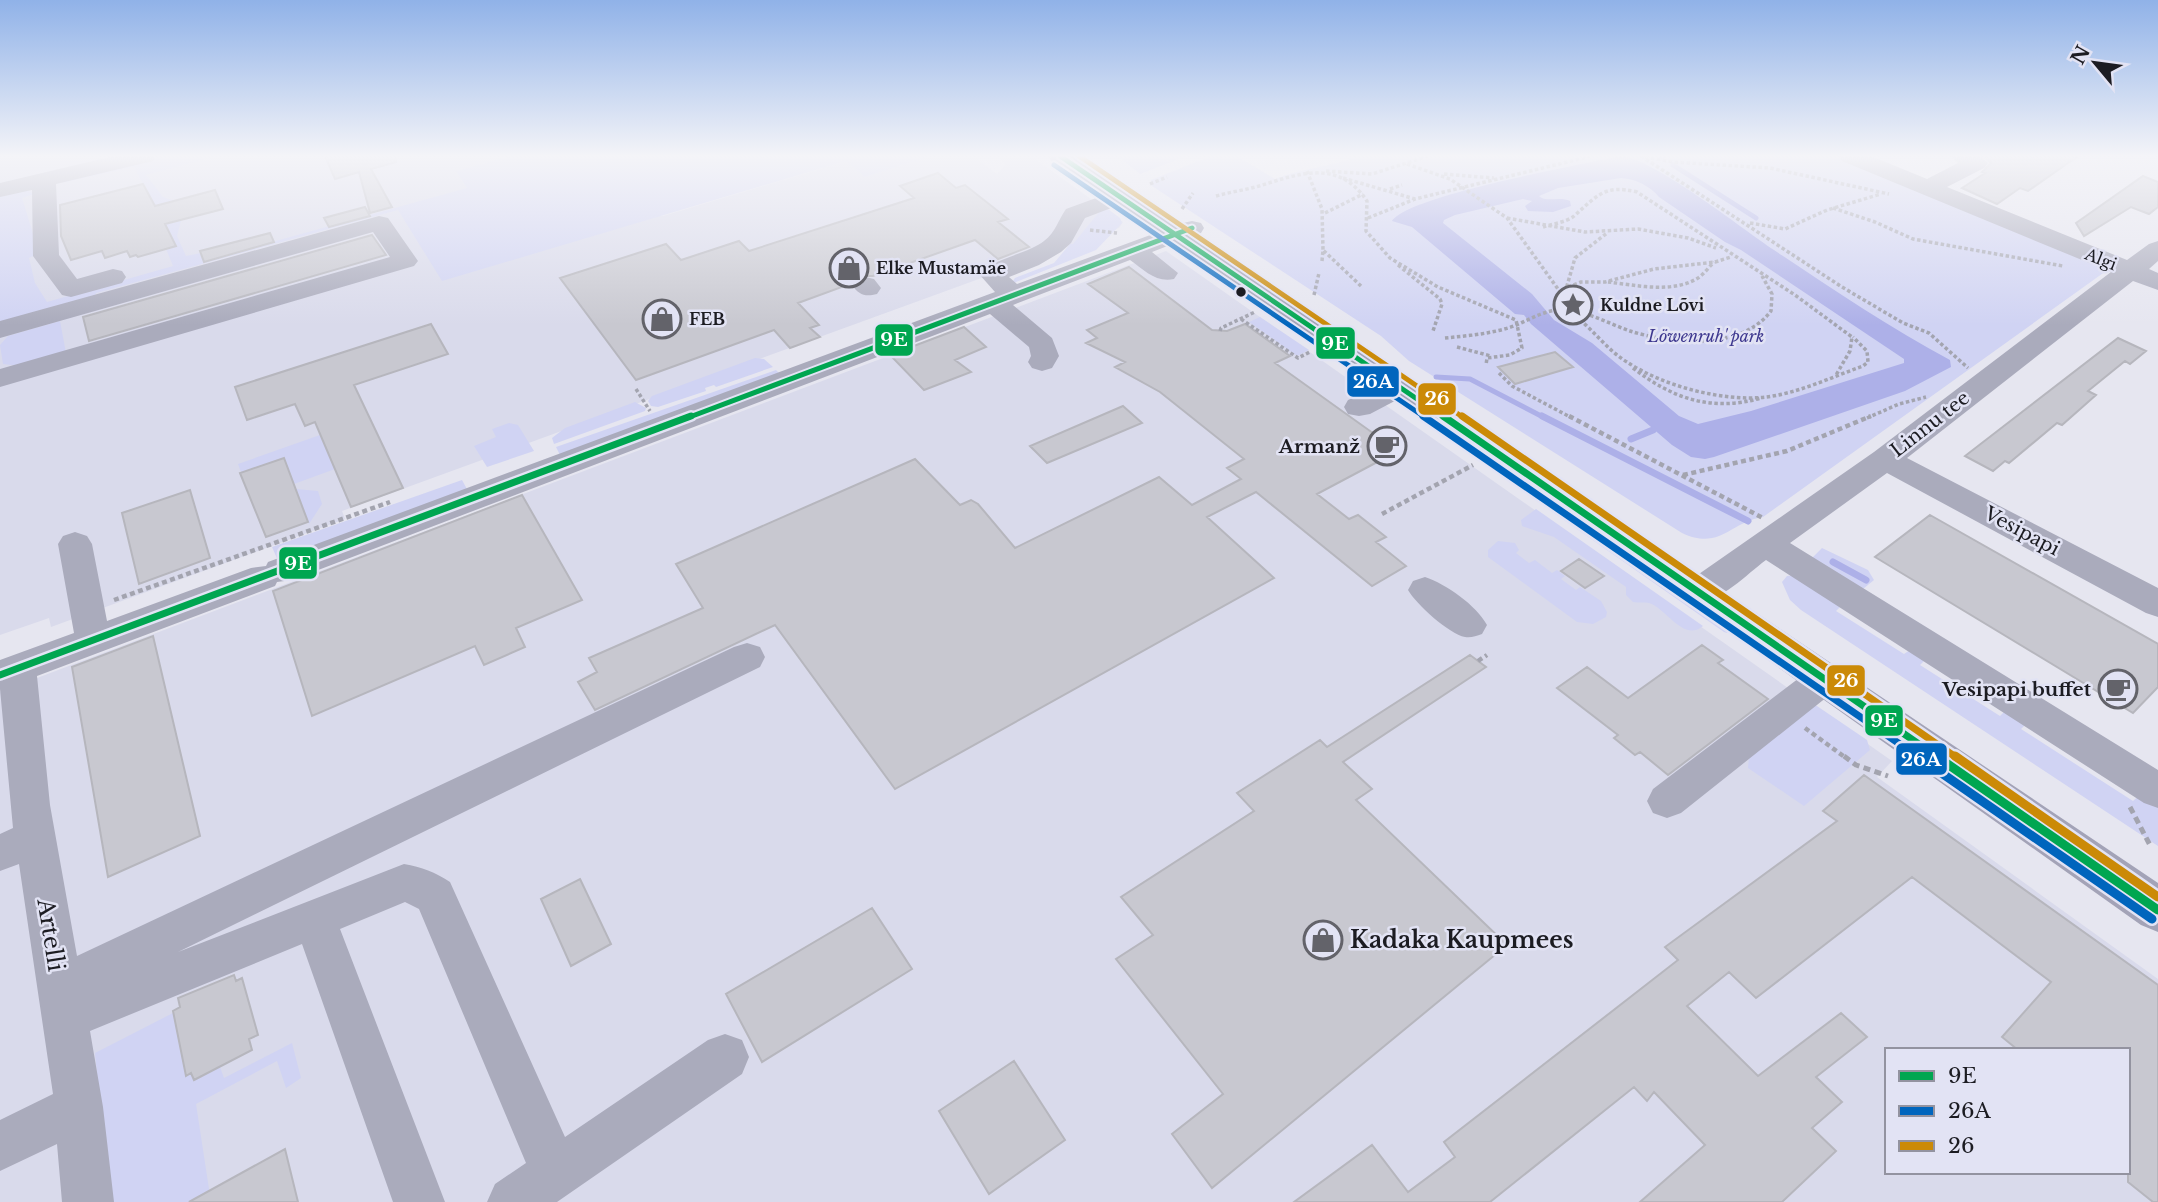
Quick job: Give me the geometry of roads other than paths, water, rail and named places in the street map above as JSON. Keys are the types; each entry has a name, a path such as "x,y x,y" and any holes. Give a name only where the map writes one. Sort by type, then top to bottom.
{"main road":[{"path":"1154,212 1183,224 1398,388 2158,881"},
{"path":"1165,212 1707,586 1824,679 2158,910"}],"street":[{"path":"45,212 47,256 71,289 157,265"},
{"path":"1042,362 1045,356 1042,344 1004,300 992,274 1049,252 1073,222 1075,215 1084,212"},
{"path":"1124,254 1136,218 1132,212"},
{"name":"Algi","path":"1986,212 2158,282"},
{"path":"0,330 379,223 405,261 0,378"},
{"path":"9,672 90,625 272,574 1124,254 1183,224"},
{"name":"Linnu tee","path":"1707,586 1765,531 1885,459 2158,249"},
{"path":"1124,254 1165,273"},
{"path":"1359,407 1398,388"},
{"name":"Vesipapi","path":"1885,459 2158,604"},
{"path":"1765,531 2158,791"},
{"path":"75,544 90,625"},
{"path":"1425,590 1469,625"},
{"path":"63,1003 747,657"},
{"name":"Artelli","path":"9,672 18,845 63,1003 79,1107 88,1202"},
{"path":"1667,801 1824,679"},
{"path":"63,1003 315,919 404,883 421,886 435,896 555,1172"},
{"path":"315,919 419,1202"},
{"path":"513,1202 725,1057"},
{"path":"0,1146 79,1107"}],"water":[{"path":"1404,212 1467,212 1455,215 1443,223 1532,294 1554,320 1592,343 1679,416 1698,424 1751,411 1904,363 1904,359 1681,212 1722,212 1839,293 1950,360 1951,367 1905,391 1714,457 1691,457 1672,445 1531,324 1524,315 1515,314 1412,227 1392,221"}],"waterway":[{"path":"1747,212 1756,218"},
{"path":"1436,377 1470,379 1545,418"},
{"path":"1542,416 1748,521"},
{"path":"1631,439 1653,430"},
{"path":"1833,562 1866,580"}],"place":[{"name":"Elke Mustamäe","path":"849,268"},
{"name":"Kuldne Lõvi","path":"1573,305"},
{"name":"FEB","path":"662,319"},
{"name":"Armanž","path":"1387,446"},
{"name":"Vesipapi buffet","path":"2118,689"},
{"name":"Kadaka Kaupmees","path":"1323,940"}],"park label":[{"name":"Löwenruh' park","path":"1706,336"}]}
